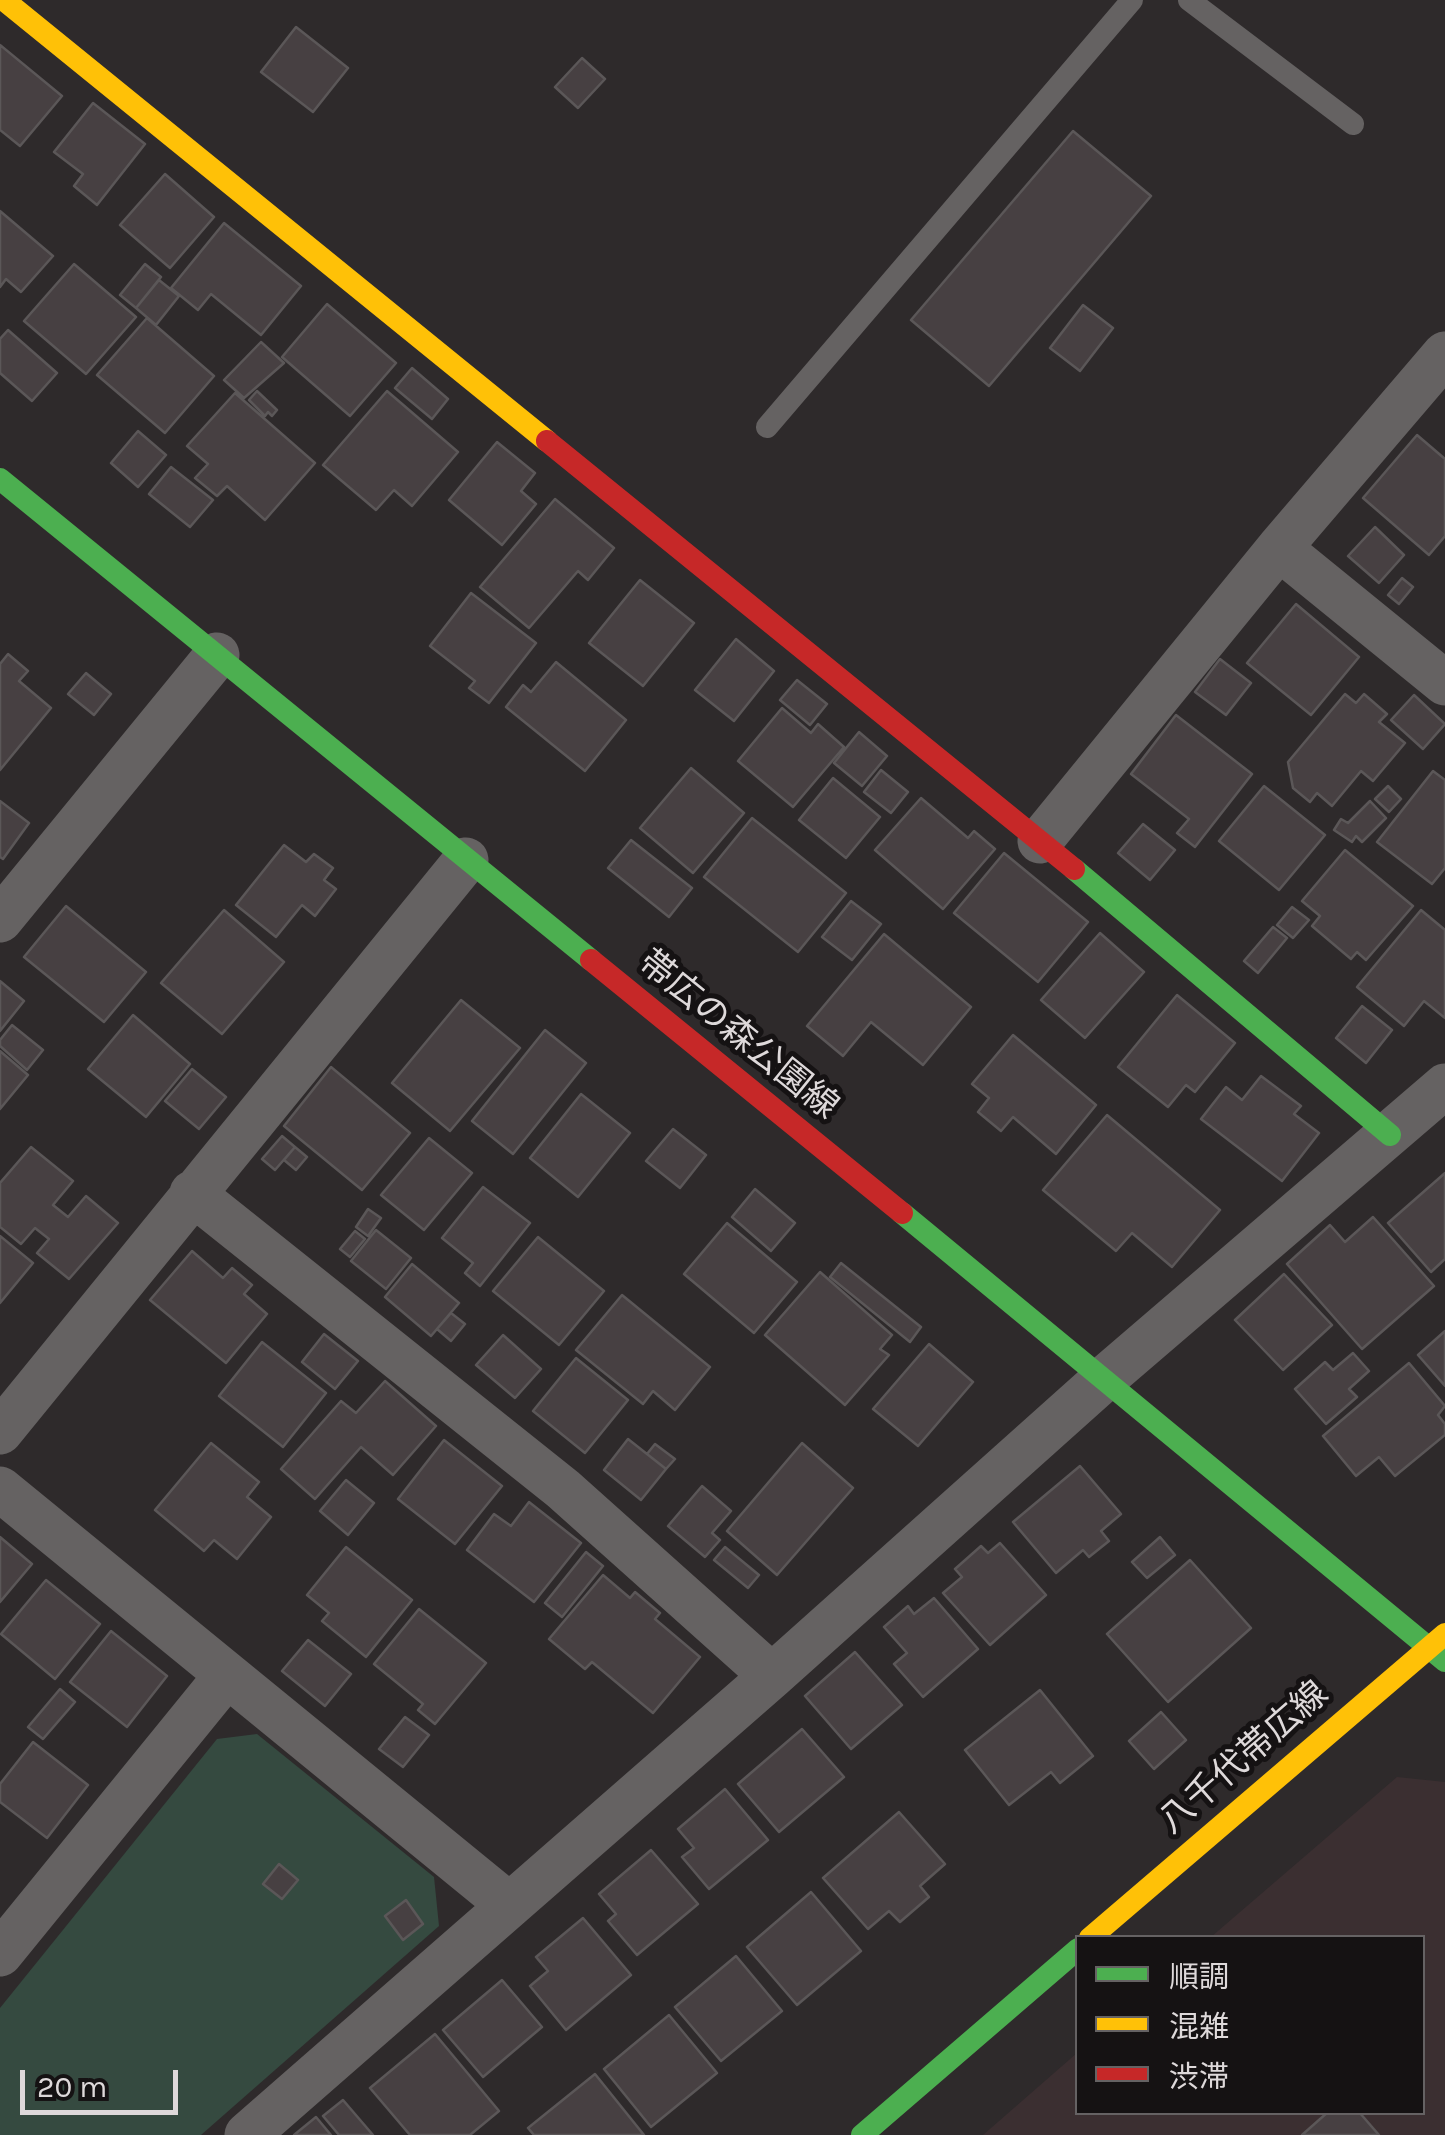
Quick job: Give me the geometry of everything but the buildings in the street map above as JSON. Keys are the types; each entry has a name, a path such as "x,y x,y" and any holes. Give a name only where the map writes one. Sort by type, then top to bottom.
{"main road":[{"path":"4,0 1040,841 1390,1135"},
{"name":"帯広の森公園線","path":"0,479 1440,1648"},
{"name":"八千代帯広線","path":"1093,1935 1338,1723 1440,1648"},
{"path":"862,2135 1075,1951"}],"street":[{"path":"1040,841 1279,548 1445,354"},
{"path":"1279,548 1445,682"},
{"path":"0,920 217,655"},
{"path":"0,1432 466,860"},
{"path":"247,2135 772,1676 1105,1378 1445,1086"},
{"path":"192,1193 563,1489 772,1676"},
{"path":"0,1489 509,1906"},
{"path":"3,1944 227,1675"}],"lane":[{"path":"767,427 1132,0"},
{"path":"1189,0 1353,124"}],"shaded area":[{"path":"1397,1777 1445,1782 1445,2135 983,2135 1075,2055 1075,2115 1425,2115 1425,1935 1213,1935"}],"green space":[{"path":"257,1734 434,1877 439,1926 201,2135 0,2135 0,2008 217,1739"}],"traffic: fast":[{"path":"0,479 591,960"},
{"path":"1074,869 1390,1135"},
{"path":"902,1213 1445,1661"},
{"path":"862,2135 1075,1952"}],"traffic: slow":[{"path":"4,0 547,441"},
{"path":"1094,1935 1445,1634"}],"traffic: jam":[{"path":"547,441 1074,869"},
{"path":"591,960 902,1213"}]}
